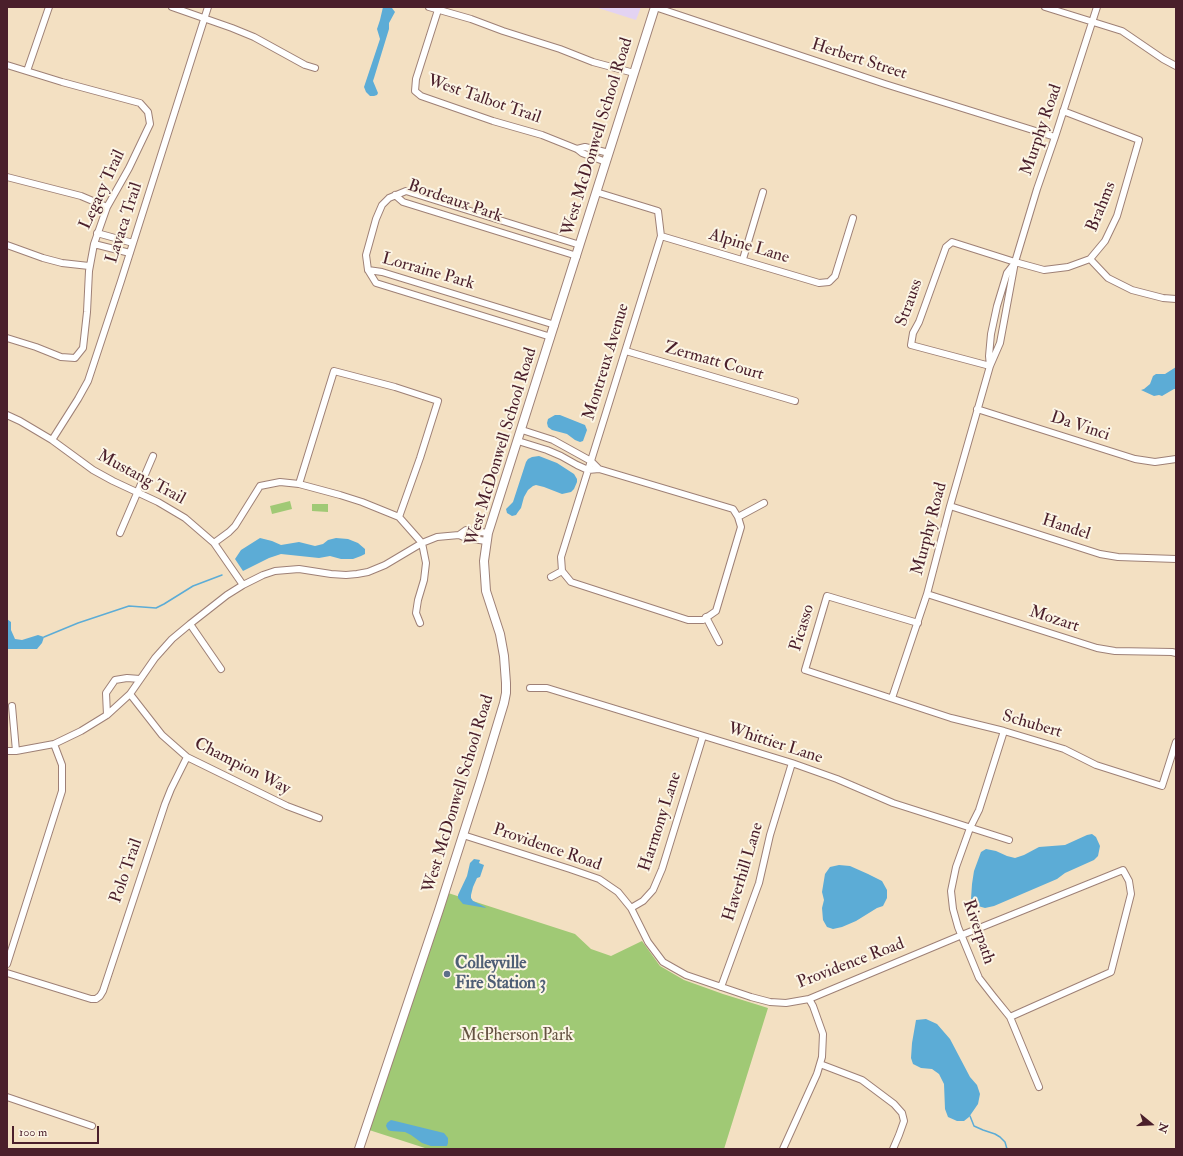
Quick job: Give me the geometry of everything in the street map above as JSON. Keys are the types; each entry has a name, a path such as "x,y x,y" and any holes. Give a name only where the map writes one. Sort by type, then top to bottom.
{"main road":[{"name":"West McDonwell School Road","path":"359,1149 439,910 504,703 506,693 502,642 486,591 484,561 487,537 655,7"}],"street":[{"path":"27,71 49,7"},
{"path":"172,7 247,34 305,65 315,68"},
{"name":"Lavaca Trail","path":"52,440 88,381 208,7"},
{"path":"429,7 560,48 593,62 634,73"},
{"name":"Herbert Street","path":"655,7 885,84 1055,137"},
{"path":"1045,7 1092,23 1122,31 1163,60 1176,66"},
{"name":"Murphy Road","path":"892,698 927,594 977,409 990,366 1000,343 1015,262 1037,189 1098,7"},
{"name":"West Talbot Trail","path":"438,10 416,79 415,91 421,96 434,101 542,135 606,162"},
{"name":"Legacy Trail","path":"7,65 62,82 140,103 148,112 150,124 129,168 107,207 97,233 89,266 87,312 83,348 75,358 61,357 7,338"},
{"name":"Brahms","path":"1063,111 1139,140 1117,216 1105,241 1090,259"},
{"name":"West Talbot Trail","path":"577,149 585,147 609,153"},
{"path":"7,177 81,196 107,207"},
{"name":"Bordeaux Park","path":"577,256 403,202 396,195 406,191 580,245"},
{"name":"Montreux Avenue","path":"562,571 561,557 661,236 658,211 596,192"},
{"path":"743,259 763,192"},
{"path":"368,270 366,255 376,219 382,205 389,198 396,195"},
{"name":"Alpine Lane","path":"661,236 743,259 819,283 829,282 836,276 853,218"},
{"path":"97,233 133,243"},
{"path":"550,248 553,237"},
{"name":"Strauss","path":"990,366 911,345 914,333 946,247 952,242 1015,262"},
{"path":"7,244 43,258 62,263 89,266"},
{"path":"94,244 130,253"},
{"path":"1015,262 1044,270 1068,267 1090,259 1108,278 1132,290 1163,298 1176,299"},
{"name":"Murphy Road","path":"990,366 989,356 997,306 1007,273 1015,262"},
{"name":"Lorraine Park","path":"368,270 382,272 555,325"},
{"name":"Lorraine Park","path":"368,270 376,283 551,337"},
{"path":"526,329 530,317"},
{"name":"Zermatt Court","path":"626,351 795,401"},
{"path":"299,484 334,371 395,387 438,401 399,517"},
{"name":"Da Vinci","path":"977,409 1135,459 1155,462 1176,459"},
{"name":"Mustang Trail","path":"7,416 20,421 52,440 93,470 185,518 214,543 243,585"},
{"path":"522,430 553,440 591,461 599,469"},
{"path":"518,441 562,456 588,470 599,469 733,509 741,526 716,611 703,620 688,620 570,582 562,571 551,577"},
{"path":"120,533 153,456"},
{"path":"214,543 235,526 260,486 280,482 299,484 355,500 399,517 422,543 426,563 424,580 416,613 420,623"},
{"path":"738,517 764,503"},
{"name":"Handel","path":"950,506 1100,554 1118,557 1176,559"},
{"path":"7,751 16,751 54,744 81,731 107,715 130,694 155,658 172,640 227,595 263,575 287,569 299,569 346,575 357,574 368,572 385,565 437,536 459,535 466,530 487,537"},
{"name":"Mozart","path":"927,594 1097,648 1115,651 1176,653"},
{"name":"Picasso","path":"892,698 804,670 827,596 918,623"},
{"path":"706,617 720,642"},
{"path":"190,624 221,669"},
{"path":"107,715 106,693 115,680 127,678 140,679"},
{"name":"Whittier Lane","path":"530,688 547,688 792,763 837,779 893,803 1009,840"},
{"name":"Champion Way","path":"130,694 162,734 188,757 287,806 319,818"},
{"name":"Schubert","path":"892,698 951,718 1004,731 1064,749 1096,765 1162,786 1176,742"},
{"path":"12,706 16,751"},
{"name":"Riverpath","path":"1004,731 979,810 970,828 956,867 951,891 953,909 980,978 1010,1017 1039,1087"},
{"name":"Harmony Lane","path":"631,908 643,901 653,890 662,869 703,736"},
{"path":"7,964 62,791 62,765 54,744"},
{"name":"Polo Trail","path":"8,974 91,999 96,999 100,996 103,991 165,804 171,789 188,757"},
{"name":"Haverhill Lane","path":"721,987 759,883 770,835 792,763"},
{"name":"Providence Road","path":"463,835 599,879 618,892 631,908 648,942 663,962 686,975 721,987 770,1002 786,1003 809,998 1123,870 1129,881 1131,894 1111,972 1010,1017"},
{"path":"783,1149 818,1074 822,1057 823,1034 809,998"},
{"path":"820,1064 862,1080 894,1104 902,1113 904,1121 893,1149"},
{"path":"7,1097 92,1126"}],"shaded area":[{"path":"595,7 641,7 636,20"}],"green space":[{"path":"290,501 292,509 272,514 270,506"},
{"path":"312,504 328,504 328,512 312,511"},
{"name":"McPherson Park","path":"445,892 575,934 591,949 611,956 642,941 660,966 684,980 768,1008 724,1149 428,1149 366,1129"}],"water":[{"path":"383,7 392,8 395,12 389,23 389,29 373,81 378,93 377,95 370,96 364,87 380,39 377,29"},
{"path":"1176,367 1176,389 1162,396 1154,396 1141,390 1150,384 1153,376 1156,374 1165,374"},
{"path":"555,415 560,415 585,425 587,430 583,441 580,442 575,440 567,434 552,430 548,427 548,419"},
{"path":"539,456 557,463 574,474 577,482 574,489 571,492 562,494 544,487 536,485 533,486 528,490 524,497 521,508 516,515 512,516 507,513 506,509 513,502 526,462 532,457"},
{"path":"260,538 281,545 299,542 315,546 336,538 348,539 358,543 365,549 365,554 353,559 341,559 330,556 319,558 281,554 269,558 243,571 235,559 241,550"},
{"path":"7,619 11,622 11,630 15,639 22,640 38,635 44,637 42,643 37,649 7,649"},
{"path":"1092,834 1096,837 1100,846 1098,856 1094,860 1065,873 1057,879 994,906 985,908 973,903 971,899 974,871 981,852 986,849 1015,858 1039,847 1065,845"},
{"path":"474,859 480,860 479,863 484,865 480,877 477,878 473,887 471,898 473,901 486,908 463,904 458,898 467,876 470,863"},
{"path":"839,865 850,866 882,881 887,890 887,898 883,906 856,921 833,929 827,927 823,920 822,908 824,900 822,892 825,874 830,867"},
{"path":"926,1019 937,1024 950,1039 970,1077 977,1085 980,1094 978,1104 969,1117 964,1121 957,1121 948,1117 945,1109 944,1084 939,1074 932,1069 921,1068 913,1064 911,1058 912,1043 916,1020"},
{"path":"391,1120 444,1133 448,1138 447,1146 431,1146 422,1143 405,1132 388,1130 386,1126"}],"waterway":[{"path":"44,637 78,623 129,606 156,608 193,586 222,575"},
{"path":"970,1116 974,1126 1000,1137 1005,1142 1007,1149"}],"place":[{"name":"Colleyville Fire Station 3","path":"447,974"}]}
